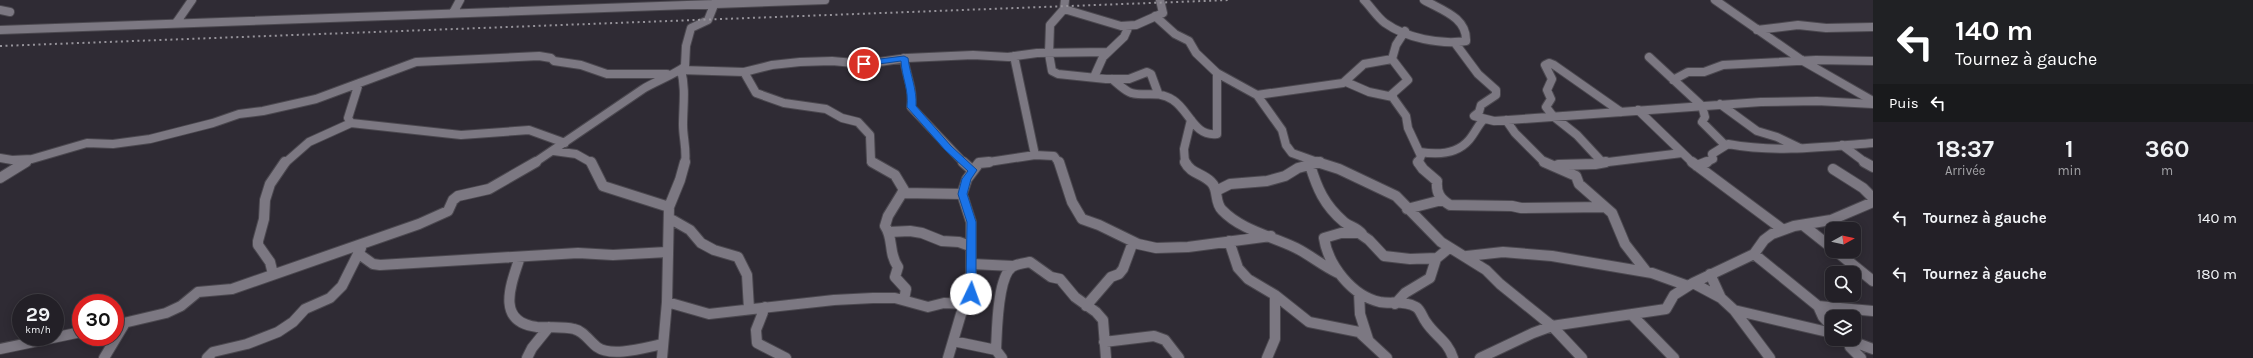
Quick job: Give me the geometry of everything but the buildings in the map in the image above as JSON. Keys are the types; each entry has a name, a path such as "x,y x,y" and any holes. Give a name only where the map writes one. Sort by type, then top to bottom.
{"street":[{"path":"176,23 192,0"},
{"path":"452,13 460,0"},
{"path":"559,10 560,0"},
{"path":"0,30 559,10 668,3 825,0"},
{"path":"1065,0 1064,9 1050,25 1051,38 1048,53 1050,66 1054,73 1111,79 1129,79 1150,73 1158,93"},
{"path":"1064,9 1121,26 1129,26 1164,11 1160,0"},
{"path":"1364,0 1387,24 1402,34 1431,42 1455,43 1466,41 1466,35 1463,27 1450,14 1424,0"},
{"path":"1715,0 1803,61 1873,101"},
{"path":"124,323 180,306 197,293 212,289 223,291 273,274 361,250 448,211 453,200 458,196 489,189 554,151 643,89 685,66 686,46 691,28 708,20 715,2"},
{"path":"0,10 10,12"},
{"path":"1155,16 1175,34 1189,42 1196,53 1217,73 1258,95 1282,130 1288,150 1297,156 1320,162 1377,185 1396,196 1407,209 1449,248 1467,256 1486,270 1500,284 1552,326 1582,358"},
{"path":"1757,30 1798,25 1826,28 1873,27"},
{"path":"1094,77 1100,70 1103,56 1125,38 1129,26"},
{"path":"1392,59 1402,34"},
{"path":"1455,43 1478,74 1496,90 1496,94 1481,104 1479,112 1474,116 1484,119 1523,121 1553,116 1720,104 1793,101 1845,101 1873,104"},
{"path":"0,158 12,160 32,158 87,143 113,144 150,139 213,123 239,114 300,103 416,62 539,56 551,58 554,61 566,64 581,65 607,74 744,72 772,65 795,63 832,61 864,64 904,58 936,58 973,54 987,57 1048,53 1108,52"},
{"path":"1014,56 1035,155"},
{"path":"1649,57 1702,106 1705,117 1702,122 1725,145 1765,150 1802,149 1873,143"},
{"path":"904,58 906,76 912,92 911,107 948,148 972,170"},
{"path":"1346,82 1364,64 1392,59"},
{"path":"1392,59 1408,80 1403,86 1392,93 1393,97 1406,116 1408,128 1420,152 1420,165 1425,173 1437,180 1436,189 1442,200"},
{"path":"1673,80 1688,72 1704,72 1708,69 1723,65 1803,61 1873,61"},
{"path":"1602,162 1577,135 1553,116 1546,107 1551,99 1547,90 1552,78 1545,65 1546,63 1554,65 1621,112"},
{"path":"662,358 667,302 669,207 683,172 686,154 683,123 687,96 686,84 676,72"},
{"path":"744,72 747,74 756,92 784,103 830,111 842,118 858,122 865,127 870,135 871,161 886,168 898,177 904,190 885,223 889,232 892,259 898,267 895,277 902,280 906,288 906,296 904,300"},
{"path":"1111,79 1130,92 1158,93 1174,100 1204,134 1217,134 1217,73"},
{"path":"1258,95 1346,82 1369,92 1393,97"},
{"path":"351,123 348,118 359,83"},
{"path":"1720,104 1757,132 1777,137 1802,149"},
{"path":"1638,110 1697,166 1782,229"},
{"path":"1420,152 1442,155 1458,148 1470,139 1478,125 1484,119"},
{"path":"1191,120 1184,148 1184,161 1187,168 1195,174 1211,181 1216,191 1218,205 1222,210 1248,228 1271,236 1295,248 1341,275"},
{"path":"1506,120 1514,133 1524,140 1540,158 1550,165 1576,176 1579,184 1590,192 1612,213 1625,244 1646,271"},
{"path":"273,274 270,262 258,245 265,215 265,201 271,186 292,154 308,142 351,123 461,135 529,130 565,143"},
{"path":"1697,166 1710,162 1713,159 1712,154 1725,145"},
{"path":"1842,145 1849,152 1873,167"},
{"path":"554,151 568,150 591,162 594,166 598,181 603,186 669,207"},
{"path":"1550,165 1581,165 1682,153"},
{"path":"948,358 961,314 971,294 971,222 962,194 972,170 983,162 1035,155 1047,155 1058,160 1062,166 1066,187 1072,202 1083,220 1099,225 1133,242 1157,248 1176,248 1271,236"},
{"path":"0,178 32,158"},
{"path":"1216,191 1230,184 1267,181 1285,176 1298,168 1320,162"},
{"path":"1310,165 1319,194 1344,222 1358,229 1384,256 1436,259 1445,255 1449,248"},
{"path":"1833,169 1863,188 1873,198"},
{"path":"902,193 962,194"},
{"path":"1407,209 1442,200 1456,206 1512,206 1521,208 1605,207"},
{"path":"1480,358 1494,354 1533,332 1552,326 1599,318 1633,316 1666,309 1674,295 1690,284 1754,254 1764,240 1782,229 1845,215 1873,202"},
{"path":"669,218 690,230 701,243 714,250 738,257 746,271 750,284 749,309"},
{"path":"1803,225 1825,242"},
{"path":"889,232 916,232 942,241 959,242 970,246"},
{"path":"1362,234 1346,232 1334,233 1324,238 1324,246 1330,261 1341,275 1359,293 1372,300 1395,304 1409,304 1421,312 1427,325 1446,339 1453,358"},
{"path":"1229,241 1238,268 1243,274 1275,295 1309,322 1359,332 1387,358"},
{"path":"1086,306 1111,277 1119,274 1123,269 1133,242"},
{"path":"361,250 373,264 380,266 453,259 520,258 578,253 613,255 667,252"},
{"path":"207,358 213,352 224,348 247,344 278,332 294,322 305,309 330,298 342,286 348,271 361,250"},
{"path":"1467,256 1498,252 1532,254 1646,271 1673,278 1721,298 1734,310 1770,358"},
{"path":"1754,254 1818,306 1825,318"},
{"path":"520,258 510,291 509,310 515,319 525,326 574,329 583,332 598,348 607,352 663,344"},
{"path":"1845,258 1873,281"},
{"path":"1395,304 1409,290 1430,278 1436,259"},
{"path":"972,264 1004,264 1013,266 1030,262 1035,263 1051,277 1060,279 1075,297 1103,320 1106,358"},
{"path":"953,341 999,354 1000,299 1009,270 1013,266"},
{"path":"1710,274 1721,298"},
{"path":"1359,293 1360,314 1368,339"},
{"path":"1267,358 1275,339 1275,295"},
{"path":"667,302 706,314 834,300 886,297 904,300 911,304 928,307 944,303 965,304"},
{"path":"954,304 961,314"},
{"path":"1818,306 1873,310"},
{"path":"765,308 756,330 756,344 762,349 778,353 786,358"},
{"path":"1734,310 1752,316 1783,320 1825,332"},
{"path":"1633,316 1674,358"},
{"path":"527,358 532,348 549,328"},
{"path":"0,349 72,334"},
{"path":"1104,342 1154,336 1165,340 1179,358"},
{"path":"1861,345 1873,349"},
{"path":"104,358 110,346"},
{"path":"1850,346 1861,358"}],"railway":[{"path":"0,46 1230,0"}],"route":[{"path":"864,64 881,63 904,58 908,86 912,92 911,107 948,148 972,170 962,194 967,203 971,222 972,235 970,246 973,280 971,294"}]}
